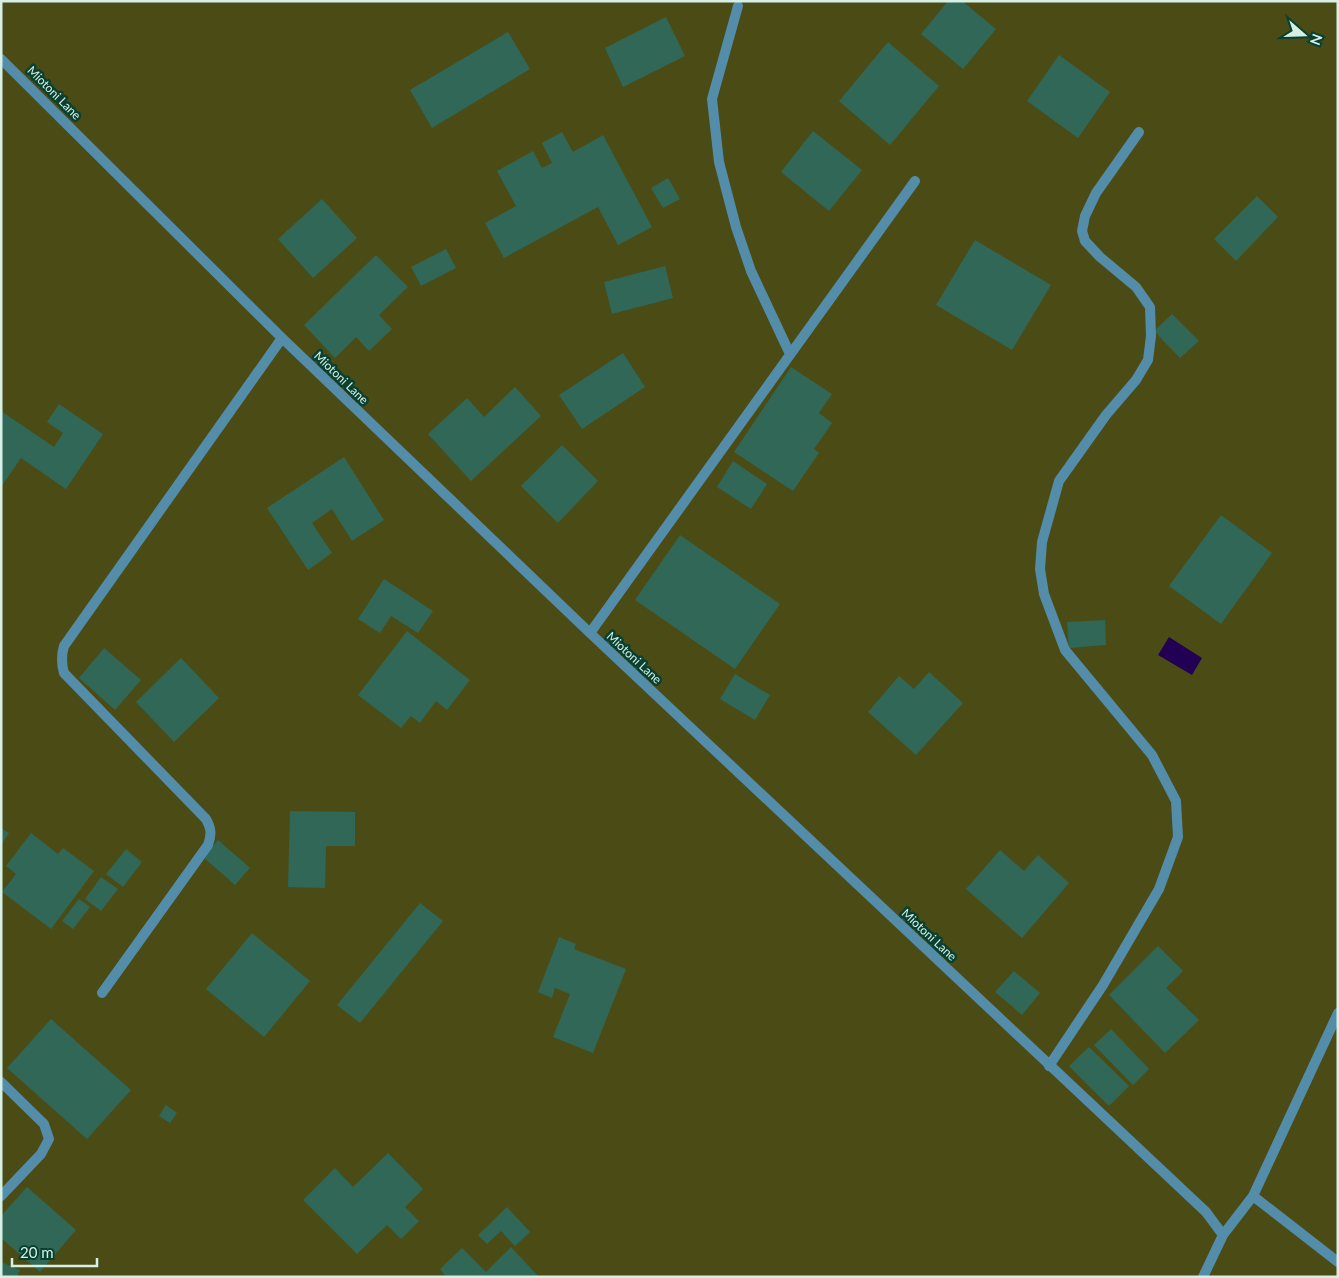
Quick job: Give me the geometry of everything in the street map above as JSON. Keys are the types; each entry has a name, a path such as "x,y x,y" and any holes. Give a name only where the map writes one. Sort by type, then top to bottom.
{"street":[{"path":"738,6 712,99 719,162 736,226 752,271 790,354"},
{"name":"Miotoni Lane","path":"1,59 282,338 590,634 1206,1212 1223,1235"},
{"path":"1049,1066 1103,985 1159,888 1178,837 1176,801 1152,755 1065,650 1044,594 1040,570 1042,542 1059,481 1106,415 1136,380 1148,360 1151,336 1150,306 1136,287 1100,257 1085,241 1082,231 1085,216 1096,193 1139,132"},
{"path":"590,634 915,181"},
{"path":"102,993 203,852 212,836 206,819 64,673 61,655 64,646 282,338"},
{"path":"1202,1277 1223,1235 1253,1196 1338,1013"},
{"path":"1,1082 44,1124 50,1140 41,1154 1,1196"},
{"path":"1253,1196 1338,1262"}],"shaded area":[{"path":"1,1 1338,1 1338,1277 1,1277"},
{"path":"1169,637 1202,658 1192,675 1158,655"}],"building":[{"path":"948,1 962,1 996,29 963,69 921,34"},
{"path":"666,17 685,56 623,87 605,48"},
{"path":"508,32 530,69 432,128 410,90"},
{"path":"888,42 939,86 890,145 839,101"},
{"path":"1059,55 1110,92 1078,138 1027,101"},
{"path":"813,131 862,170 829,211 781,172"},
{"path":"562,132 573,152 603,135 652,227 618,245 598,207 504,258 485,223 516,206 497,171 533,151 542,168 552,163 542,143"},
{"path":"668,178 680,199 663,208 651,188"},
{"path":"1257,196 1278,217 1236,261 1214,239"},
{"path":"322,199 357,238 313,278 278,239"},
{"path":"975,240 1051,285 1012,350 936,305"},
{"path":"446,249 456,268 421,286 411,267"},
{"path":"376,255 408,287 379,315 392,329 369,351 356,337 335,358 304,325"},
{"path":"665,266 673,298 612,314 604,282"},
{"path":"1172,314 1199,341 1180,358 1154,331"},
{"path":"623,353 645,387 582,429 559,395"},
{"path":"791,367 832,394 819,413 832,423 814,449 819,453 793,491 734,452"},
{"path":"515,387 541,416 471,481 428,434 467,398 484,417"},
{"path":"59,404 103,434 66,489 21,458 1,487 1,411 54,447 63,433 47,422"},
{"path":"562,445 598,481 558,523 521,486"},
{"path":"344,457 384,520 352,541 332,509 312,523 332,553 308,570 267,508"},
{"path":"733,461 767,484 751,509 717,487"},
{"path":"1221,515 1272,553 1221,624 1169,586"},
{"path":"680,535 780,604 735,669 635,600"},
{"path":"384,579 433,611 418,633 391,616 380,633 358,619"},
{"path":"1105,620 1106,645 1069,648 1067,622"},
{"path":"407,631 470,680 447,710 436,701 420,723 411,716 401,728 358,695"},
{"path":"104,648 141,680 115,710 79,678"},
{"path":"181,658 219,698 174,742 136,702"},
{"path":"929,672 963,703 916,755 868,712 899,676 914,689"},
{"path":"735,674 770,695 755,720 720,699"},
{"path":"290,811 355,812 355,846 326,846 325,888 288,887"},
{"path":"1,828 9,833 1,845"},
{"path":"31,833 58,854 63,848 94,871 51,929 2,892 16,874 6,866"},
{"path":"218,840 250,868 235,885 203,857"},
{"path":"126,849 142,862 123,887 106,874"},
{"path":"1000,850 1024,871 1038,855 1069,883 1022,938 966,889"},
{"path":"101,877 118,889 101,911 85,899"},
{"path":"79,899 90,907 73,929 62,921"},
{"path":"420,903 443,921 360,1023 337,1005"},
{"path":"252,933 310,981 264,1037 206,989"},
{"path":"559,937 576,944 574,949 626,969 593,1053 553,1037 570,994 555,988 552,998 538,992"},
{"path":"1158,946 1183,971 1166,988 1199,1020 1165,1053 1109,995"},
{"path":"1014,971 1040,993 1022,1015 995,992"},
{"path":"51,1019 131,1090 87,1139 7,1068"},
{"path":"1111,1029 1149,1069 1133,1085 1094,1045"},
{"path":"1089,1047 1129,1086 1109,1106 1069,1066"},
{"path":"166,1105 177,1113 170,1123 159,1116"},
{"path":"388,1153 423,1189 405,1207 419,1221 401,1239 387,1225 357,1254 303,1200 335,1168 353,1187"},
{"path":"27,1187 76,1230 40,1272 1,1238 1,1216"},
{"path":"507,1207 530,1232 515,1246 501,1231 487,1244 478,1235"},
{"path":"511,1247 539,1277 446,1277 440,1269 462,1248 486,1272"},
{"path":"1,1262 20,1270 17,1277 1,1277"}]}
